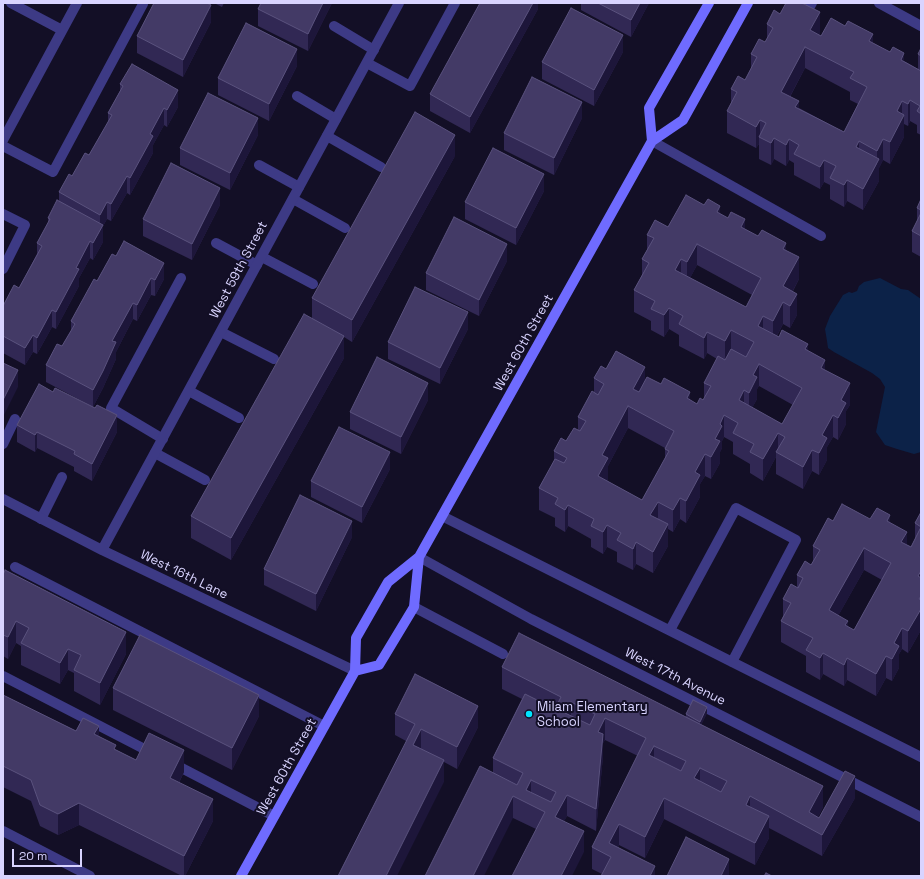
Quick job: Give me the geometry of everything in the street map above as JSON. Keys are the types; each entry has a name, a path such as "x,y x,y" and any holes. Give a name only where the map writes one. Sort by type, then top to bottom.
{"street":[{"path":"11,3 62,30"},
{"path":"3,140 77,3"},
{"name":"West 59th Street","path":"102,550 399,3"},
{"path":"367,63 410,86 455,3"},
{"path":"709,3 649,108 652,141 821,236"},
{"name":"West 60th Street","path":"355,671 379,665 414,607 419,558 442,516 652,141 682,120 748,3"},
{"path":"804,18 812,3"},
{"path":"879,3 921,26"},
{"path":"3,146 53,172 143,4"},
{"path":"334,26 374,50"},
{"path":"297,96 336,119"},
{"path":"327,136 381,167"},
{"path":"259,165 299,187"},
{"path":"293,199 345,228"},
{"path":"3,214 25,226 3,269"},
{"path":"216,243 313,284"},
{"path":"163,439 111,408 182,278"},
{"path":"221,332 274,359"},
{"path":"189,391 239,418"},
{"path":"3,444 15,419"},
{"path":"155,453 205,480"},
{"path":"42,519 62,477"},
{"name":"West 16th Lane","path":"3,499 102,550 355,671"},
{"path":"670,630 736,508 796,540 732,662"},
{"path":"442,516 921,757"},
{"name":"West 60th Street","path":"241,876 355,671 356,638 388,582 419,558"},
{"name":"West 17th Avenue","path":"419,558 538,622 921,817"},
{"path":"15,567 324,726"},
{"path":"414,607 503,654"},
{"path":"3,676 274,816"},
{"path":"3,831 90,876"}],"water":[{"path":"880,278 901,289 908,290 921,299 921,452 914,454 885,445 876,432 885,387 880,379 828,348 825,329 830,316 843,295 849,292 852,293 857,291 859,286 864,282"}],"building":[{"path":"154,3 207,3 211,5 183,60 137,36"},
{"path":"261,3 323,3 308,34 258,9"},
{"path":"480,3 533,3 470,117 430,94"},
{"path":"598,3 640,3 631,20"},
{"path":"786,3 802,3 820,12 810,30 821,36 831,18 845,26 848,21 873,34 869,41 890,52 893,47 904,53 901,60 921,71 921,114 917,111 920,106 910,100 908,104 902,101 897,111 904,115 890,142 883,139 877,151 859,141 856,147 879,159 863,189 847,180 844,185 830,178 836,166 824,160 820,167 794,154 799,145 789,139 786,145 774,138 771,143 759,137 766,123 760,120 756,127 727,111 737,92 731,89 738,76 745,80 757,57 751,54 759,39 765,42 773,28 767,24 774,10 780,14","holes":["805,47 854,72 850,78 867,87 844,132 795,107 799,101 781,92"]},
{"path":"571,8 623,35 594,90 542,62"},
{"path":"246,23 297,49 269,104 218,78"},
{"path":"921,48 921,56 918,54"},
{"path":"132,64 178,90 167,110 164,108 150,134 153,136 130,178 127,176 111,204 107,202 100,215 59,192 69,174 72,176 85,153 89,155 112,115 108,113 123,86 120,84"},
{"path":"532,77 582,102 554,158 504,133"},
{"path":"208,93 258,118 230,173 180,148"},
{"path":"415,112 455,135 352,320 312,298"},
{"path":"493,148 544,174 516,228 465,202"},
{"path":"171,163 220,188 192,244 143,219"},
{"path":"686,195 704,205 708,199 720,206 717,212 728,218 731,212 745,219 741,227 758,236 762,230 786,243 783,249 799,257 783,286 797,294 790,306 783,302 773,321 763,316 758,326 779,337 782,330 808,344 805,349 825,360 821,368 850,383 841,400 846,403 838,418 833,415 822,435 827,438 819,453 812,450 803,467 776,452 785,437 778,433 763,459 750,452 754,444 733,433 738,423 724,415 720,424 722,426 715,439 720,441 711,457 705,454 695,472 700,475 686,501 680,498 673,510 658,502 650,515 668,524 653,552 636,542 633,549 617,540 621,533 607,525 603,532 591,526 594,519 568,505 565,510 555,504 558,498 539,488 555,459 564,463 567,458 554,451 561,438 566,441 574,428 580,431 586,421 578,417 592,391 598,395 604,384 594,378 601,366 606,369 616,351 645,367 633,389 639,392 647,377 661,384 664,378 690,392 687,398 697,404 700,398 703,400 711,386 704,383 718,356 725,360 731,349 746,357 754,342 731,330 725,341 707,332 704,338 679,324 683,316 669,308 664,315 651,309 655,301 634,290 649,263 642,259 654,238 647,235 655,220 668,227","holes":["697,244 761,278 746,307 675,270 681,259 687,262","759,364 802,388 782,424 739,400 744,390 749,393 757,377 753,375","628,406 674,431 665,449 669,451 642,500 598,476 608,458 602,455"]},
{"path":"921,199 921,210 917,208"},
{"path":"57,200 103,225 93,243 90,241 76,268 79,269 56,312 52,310 37,338 33,335 25,348 3,336 3,306 14,285 19,288 42,246 37,243 50,219 48,218"},
{"path":"921,213 921,236 912,231"},
{"path":"454,217 507,244 479,300 426,273"},
{"path":"124,241 164,263 155,280 151,278 137,305 133,303 112,341 116,342 93,390 46,365 57,344 62,346 75,324 71,321 94,279 97,281 112,254 116,256"},
{"path":"415,287 468,312 440,368 388,342"},
{"path":"304,314 344,336 231,538 191,516"},
{"path":"377,357 428,383 401,437 350,412"},
{"path":"3,363 18,370 3,400"},
{"path":"39,384 53,392 55,388 95,408 97,405 117,415 92,464 74,454 75,451 37,432 35,435 17,425"},
{"path":"339,427 390,452 362,507 311,481"},
{"path":"300,495 352,521 316,594 264,569"},
{"path":"842,504 870,519 877,508 890,515 887,521 907,532 901,542 911,547 921,527 921,571 918,576 921,578 921,596 919,599 921,600 921,609 908,631 902,628 894,643 899,646 892,659 886,656 876,674 847,658 844,665 823,653 820,658 806,650 813,638 781,621 791,603 783,599 791,584 798,588 803,578 797,575 805,561 811,565 820,550 813,546 828,518 833,521","holes":["864,548 891,563 854,630 845,625 848,621 829,610"]},
{"path":"921,512 921,527 915,523"},
{"path":"5,570 126,632 100,683 74,670 81,655 68,649 60,663 21,643 29,628 16,621 8,637 3,635 3,575"},
{"path":"519,633 823,786 809,812 819,818 845,771 855,776 822,835 750,796 746,805 769,816 755,843 664,798 645,837 619,824 609,843 655,866 650,876 601,876 611,857 592,847 646,738 605,718 598,732 603,734 596,809 567,795 555,817 584,831 561,876 512,876 545,812 513,796 473,876 425,876 480,766 517,785 523,773 493,758 525,694 555,709 561,697 502,667","holes":["571,702 595,714 590,725 565,713","654,746 686,761 681,771 649,755","700,768 727,781 721,792 694,778","531,780 556,792 551,802 526,790"]},
{"path":"140,635 259,695 232,748 113,688"},
{"path":"415,674 478,706 457,747 421,729 413,745 444,760 386,876 338,876 415,724 395,714"},
{"path":"3,695 76,731 83,718 99,726 94,734 116,745 114,749 136,760 149,733 184,750 170,778 213,799 184,856 79,803 58,814 40,805 31,780 3,766"},
{"path":"693,700 707,707 700,722 686,714"},
{"path":"686,837 729,859 721,876 667,876"},
{"path":"766,873 772,876 764,876"}],"place":[{"name":"Milam Elementary School","path":"529,714"}]}
